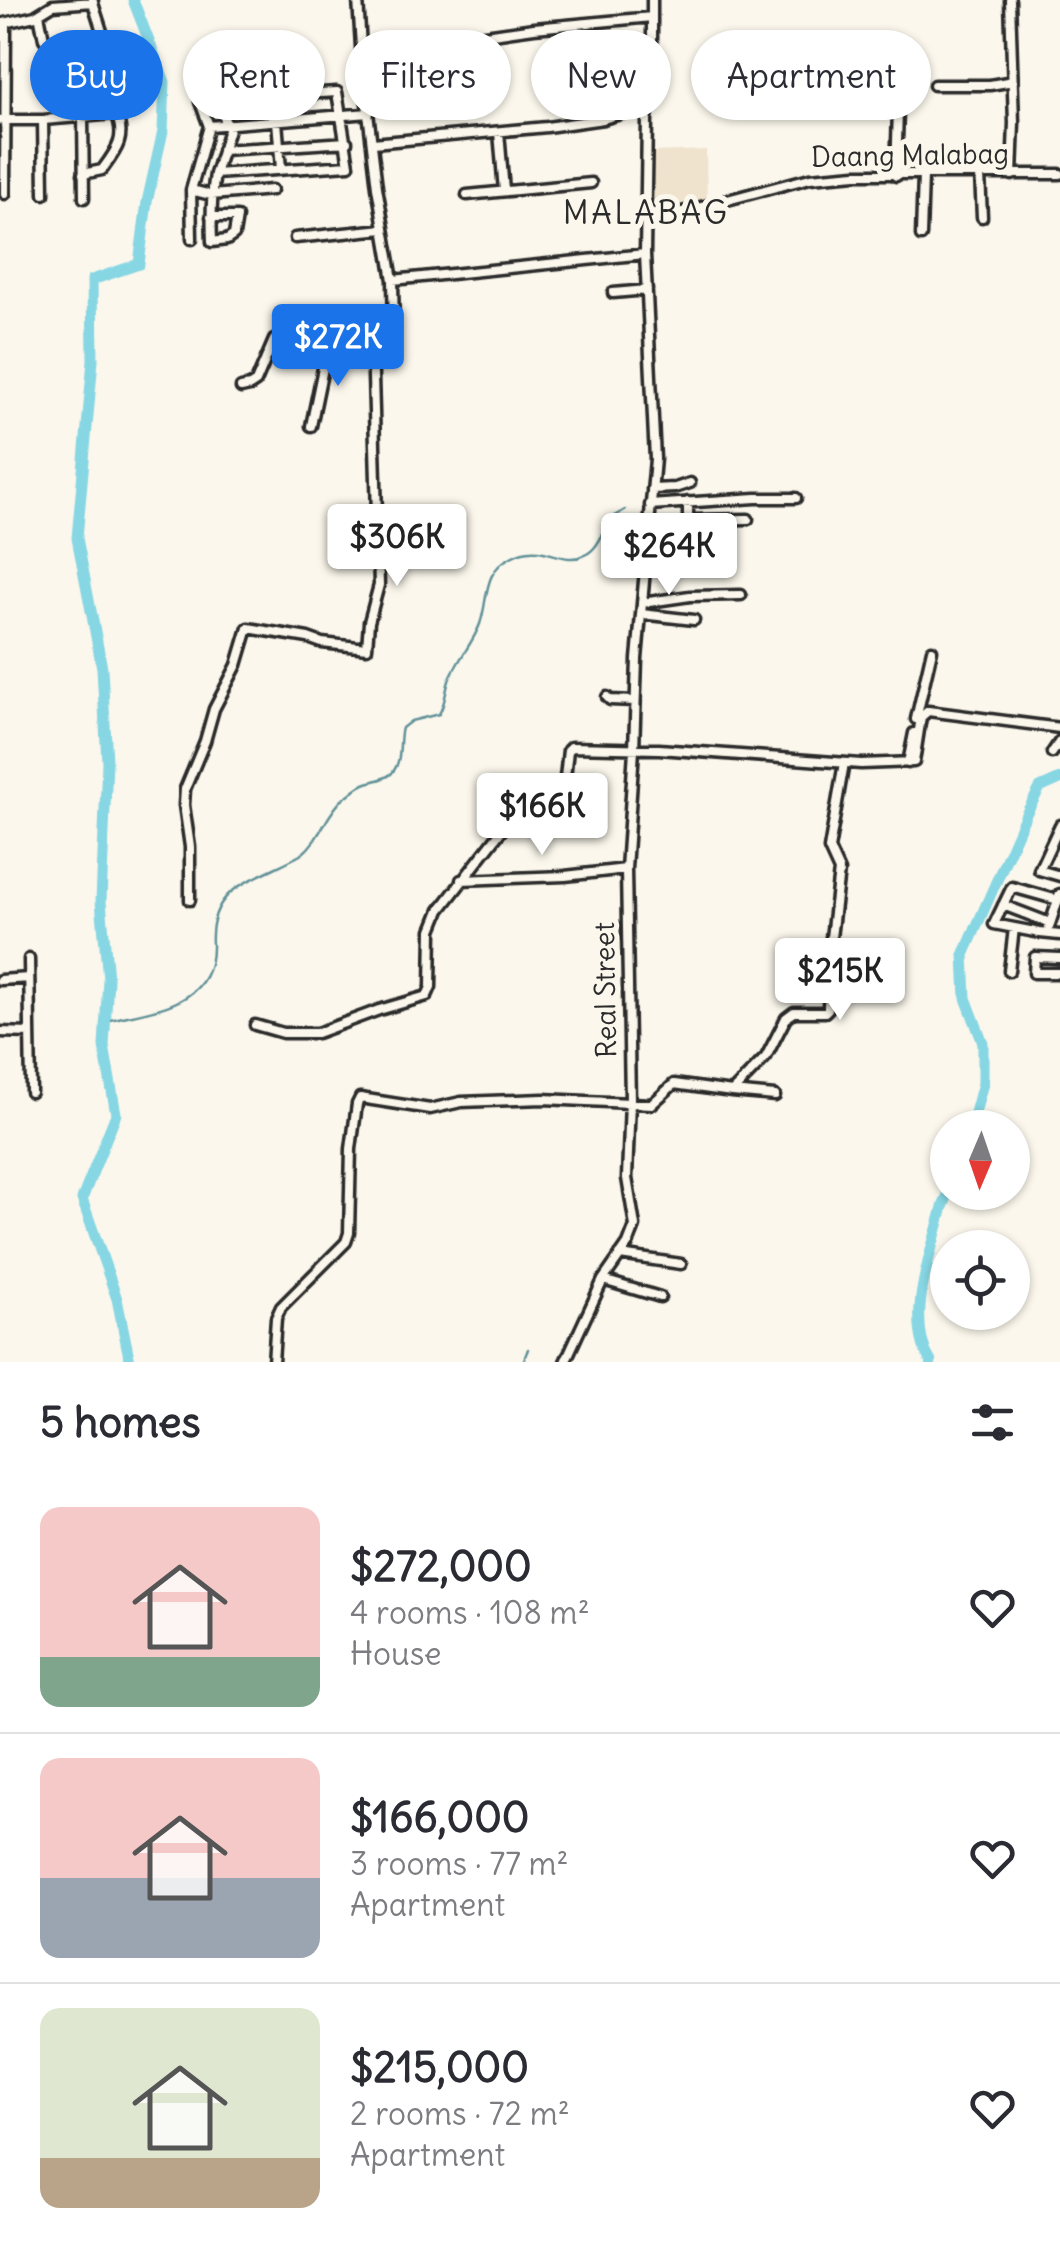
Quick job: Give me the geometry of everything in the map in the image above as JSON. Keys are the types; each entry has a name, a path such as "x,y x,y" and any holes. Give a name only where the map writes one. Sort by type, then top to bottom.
{"street":[{"path":"358,0 360,30"},
{"name":"Real Street","path":"652,0 652,30"},
{"path":"1010,0 1012,174"},
{"path":"5,194 3,24 39,14 53,2 93,1 106,44 47,43 39,14"},
{"path":"511,31 652,17"},
{"path":"934,85 990,86 1013,82"},
{"path":"210,218 215,174 228,125 221,103 337,92 350,165 215,174"},
{"path":"209,126 345,116"},
{"path":"2,120 30,120"},
{"path":"43,120 44,194"},
{"path":"83,120 84,198"},
{"path":"84,174 102,170 120,145 118,120"},
{"path":"192,238 191,190 209,126 207,120"},
{"path":"241,388 256,382 274,340 328,344 387,340 394,336 393,280 369,120"},
{"path":"372,143 595,120"},
{"name":"Real Street","path":"565,1362 603,1280 635,1226 627,1178 630,1101 626,869 655,435 645,254 648,120"},
{"path":"896,176 898,120"},
{"path":"278,122 281,169"},
{"path":"498,132 504,191"},
{"path":"222,150 347,142"},
{"name":"Daang Malabag","path":"646,213 682,212 810,178 864,174 1060,174"},
{"path":"921,236 923,175"},
{"path":"980,175 982,217"},
{"path":"466,194 592,183"},
{"path":"191,190 212,195 272,190"},
{"path":"295,238 383,229"},
{"path":"393,280 645,254"},
{"path":"612,293 647,290"},
{"path":"190,900 186,789 214,709 236,665 245,632 254,628 322,643 368,648 369,622 379,585 372,341"},
{"path":"310,426 328,344"},
{"path":"652,489 690,483"},
{"path":"650,505 796,498"},
{"path":"688,502 691,520 748,519"},
{"path":"642,603 690,596 742,595"},
{"path":"641,614 694,620"},
{"path":"908,762 932,650"},
{"path":"607,698 635,701"},
{"path":"255,1025 282,1033 317,1033 428,996 432,930 440,910 520,810 561,814 569,747 893,765 914,762 921,717 928,711 1060,728"},
{"path":"1052,753 1060,741"},
{"path":"732,1092 766,1057 786,1018 794,1012 828,1009 830,946 838,892 838,871 829,850 844,763"},
{"path":"1060,825 1039,870 1060,876"},
{"path":"461,880 626,869"},
{"path":"1060,935 1043,934 994,924 1012,887 1059,897 1043,934 1038,957 1035,957 1034,973 1060,974"},
{"path":"1002,905 1050,923"},
{"path":"996,962 1010,967 1014,928"},
{"path":"1038,957 1060,958"},
{"path":"30,959 31,1092"},
{"path":"0,980 30,978"},
{"path":"0,1032 30,1033"},
{"path":"273,1362 276,1318 282,1307 346,1242 349,1233 351,1149 360,1098 430,1108 491,1100 652,1104 674,1084 776,1096"},
{"path":"620,1255 681,1264"},
{"path":"603,1280 660,1298"}],"shaded area":[{"path":"706,150 707,202 662,209 652,203 653,152"}],"waterway":[{"path":"130,1362 117,1299 82,1199 116,1114 104,1046 108,979 101,901 107,762 102,668 77,538 93,360 92,280 139,264 147,202 163,131 165,82 133,0"},
{"path":"106,1021 160,1008 191,993 203,981 210,965 215,918 228,895 302,854 344,798 361,785 392,773 399,757 402,728 411,721 439,714 450,678 480,624 491,578 502,563 522,552 567,558 585,555 613,518 625,510"},
{"path":"976,1110 983,1083 983,1043 966,998 964,955 1040,788 1060,779"},
{"path":"931,1362 923,1345 920,1306 942,1210"},
{"path":"523,1362 528,1349"}],"district":[{"name":"MALABAG","path":"646,212"}]}
